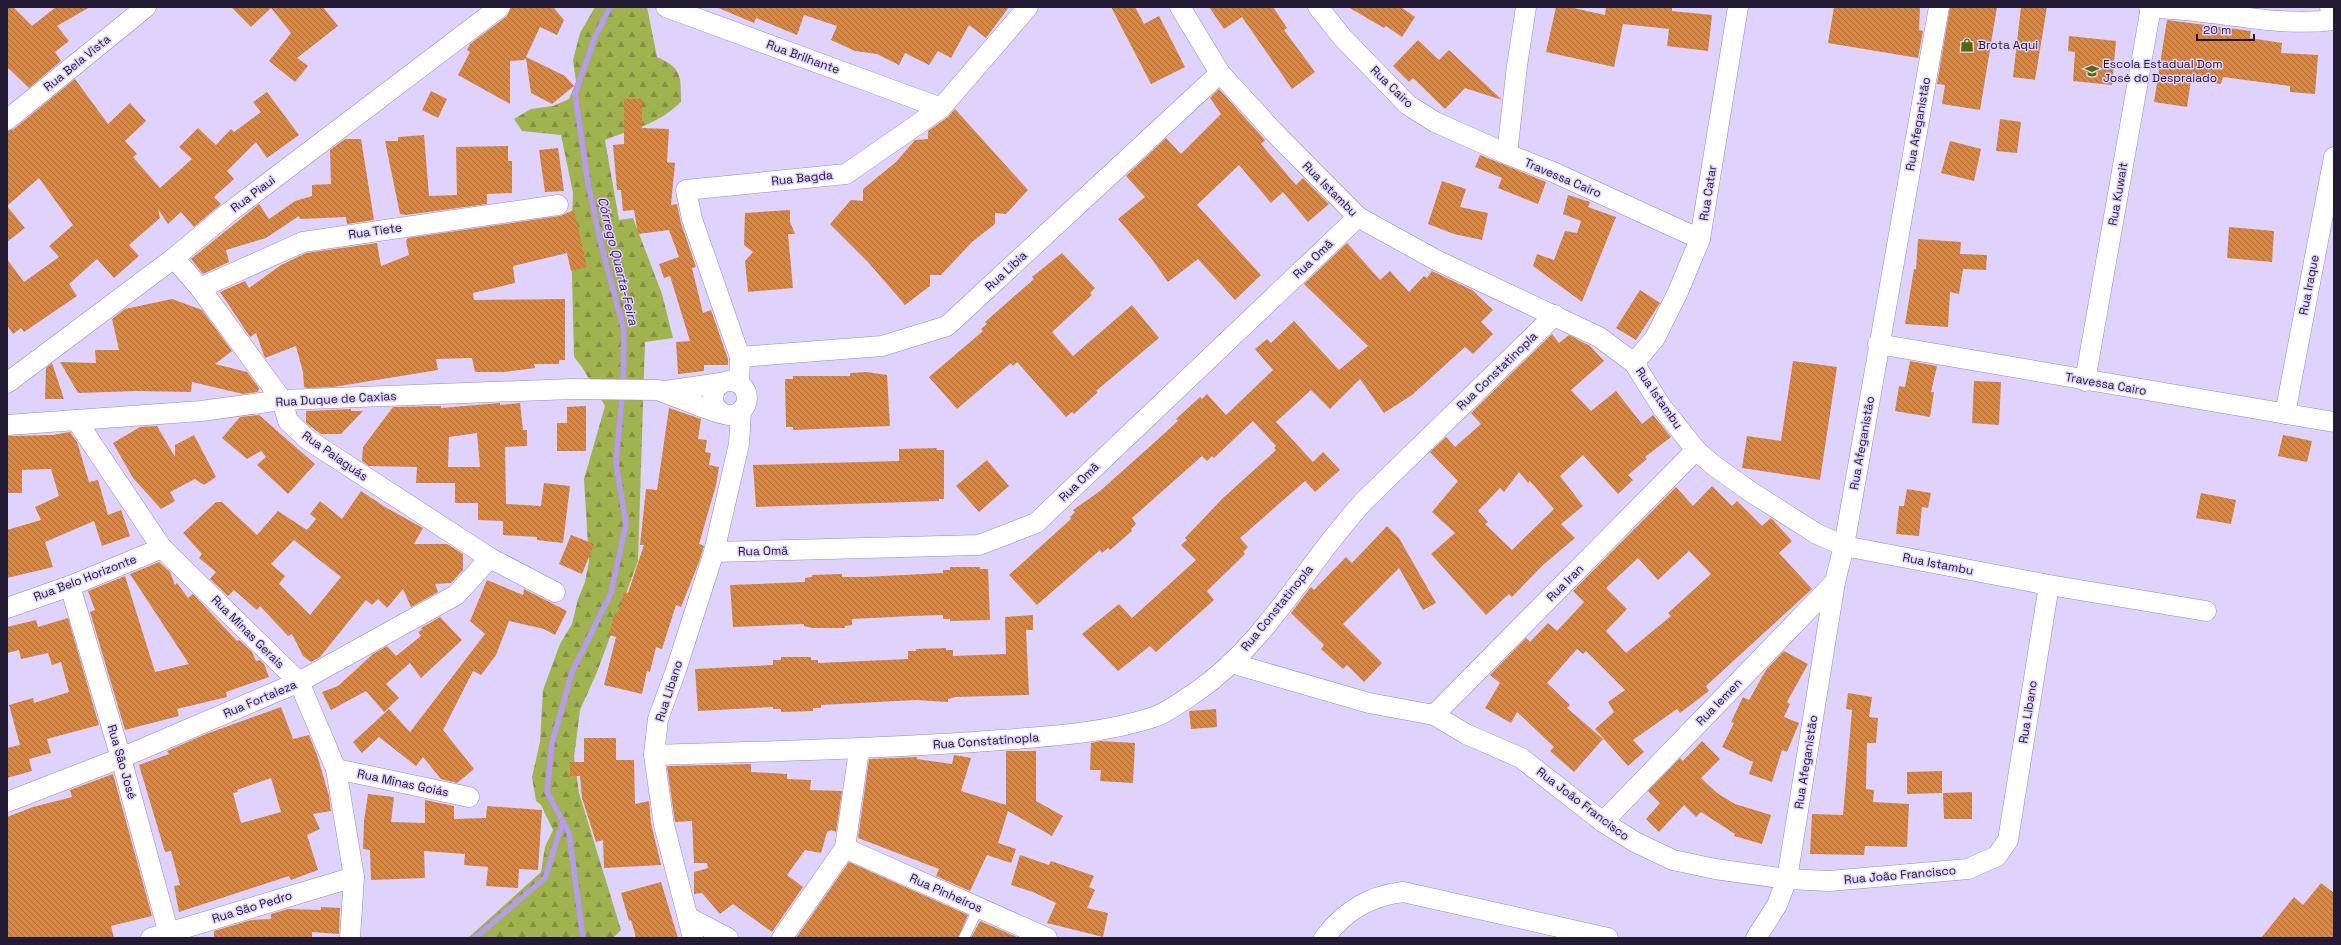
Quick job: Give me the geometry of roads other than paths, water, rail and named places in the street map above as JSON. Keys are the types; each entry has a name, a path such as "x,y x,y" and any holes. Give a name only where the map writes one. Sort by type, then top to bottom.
{"street":[{"name":"Rua Bela Vista","path":"7,120 146,7"},
{"name":"Rua Piaui","path":"7,383 174,258 227,214 500,7"},
{"name":"Rua Brilhante","path":"666,7 941,108"},
{"name":"Rua Bagda","path":"740,358 692,219 686,190 846,174 941,108 1028,7"},
{"name":"Rua Istambu","path":"1180,7 1220,73 1273,131 1358,217 1436,260 1598,337 1634,363 1662,406 1696,450 1751,492 1817,534 1844,546 2049,585 2206,611"},
{"name":"Rua Cairo","path":"1318,7 1342,37 1408,105 1435,122 1507,154"},
{"path":"1507,154 1517,66 1526,7"},
{"name":"Rua Catar","path":"1634,363 1654,338 1678,292 1700,239 1738,7"},
{"name":"Rua Afeganistão","path":"1756,938 1777,905 1787,879 1835,582 1844,546 1878,344 1939,7"},
{"path":"2150,7 2194,10 2269,22 2311,22 2334,20"},
{"name":"Rua Kuwait","path":"2085,381 2150,7"},
{"name":"Rua Libia","path":"740,358 882,346 947,326 1220,73"},
{"name":"Travessa Cairo","path":"1507,154 1553,172 1700,239"},
{"name":"Rua Iraque","path":"2285,414 2334,157"},
{"name":"Rua Tiete","path":"200,288 302,242 558,205"},
{"name":"Rua Omã","path":"714,552 979,545 1036,523 1358,217"},
{"name":"Rua Paiaguás","path":"174,258 200,288 282,400 288,421 307,439 490,558 555,592"},
{"name":"Rua Constatinopla","path":"654,755 859,750 1063,735 1155,716 1197,691 1231,663 1254,639 1347,520 1364,501 1554,315"},
{"name":"Travessa Cairo","path":"1878,344 2085,381 2334,422"},
{"name":"Rua Libano","path":"730,413 715,407 713,394 730,383 740,358"},
{"name":"Rua Libano","path":"693,938 664,825 654,755 658,719 676,670 714,552 731,471 728,442 730,413 747,396 744,389 730,383"},
{"name":"Rua Duque de Caxias","path":"7,425 201,411 282,400 609,389 643,389 665,391 730,383"},
{"name":"Rua Duque de Caxias","path":"665,391 698,406 730,413"},
{"name":"Rua Minas Gerais","path":"76,420 162,548 299,682 336,769 354,877 350,938"},
{"name":"Rua Iran","path":"1434,715 1696,450"},
{"name":"Rua Belo Horizonte","path":"7,608 70,586 162,548"},
{"name":"Rua Fortaleza","path":"7,802 121,758 299,682 456,594 490,558"},
{"name":"Rua Iemen","path":"1603,822 1835,582"},
{"name":"Rua Libano","path":"2008,840 2049,585"},
{"name":"Rua São José","path":"70,586 121,758 163,936"},
{"name":"Rua João Francisco","path":"1231,663 1369,703 1434,715 1466,734 1521,758 1603,822 1635,842 1673,860 1715,869 1787,879 1829,881 1968,869 1997,856 2008,840"},
{"path":"782,938 845,848 859,750"},
{"name":"Rua Minas Goiás","path":"336,769 469,797"},
{"name":"Rua Pinheiros","path":"845,848 1047,938"},
{"name":"Rua São Pedro","path":"163,936 354,877"},
{"path":"1324,938 1333,926 1350,910 1370,899 1403,892 1608,938"},
{"path":"688,917 728,938"}],"lane":[{"path":"964,938 979,907"}],"waterway":[{"name":"Córrego Quarta-Feira","path":"583,938 569,833 547,792 552,743 572,672 611,593 626,524 616,463 623,387 624,330 601,244 588,183 575,94 595,37 610,7"},
{"path":"475,938 545,878 563,821"}],"place":[{"name":"Brota Aqui","path":"1967,45"},
{"name":"Escola Estadual Dom José do Despraiado","path":"2092,71"}]}
